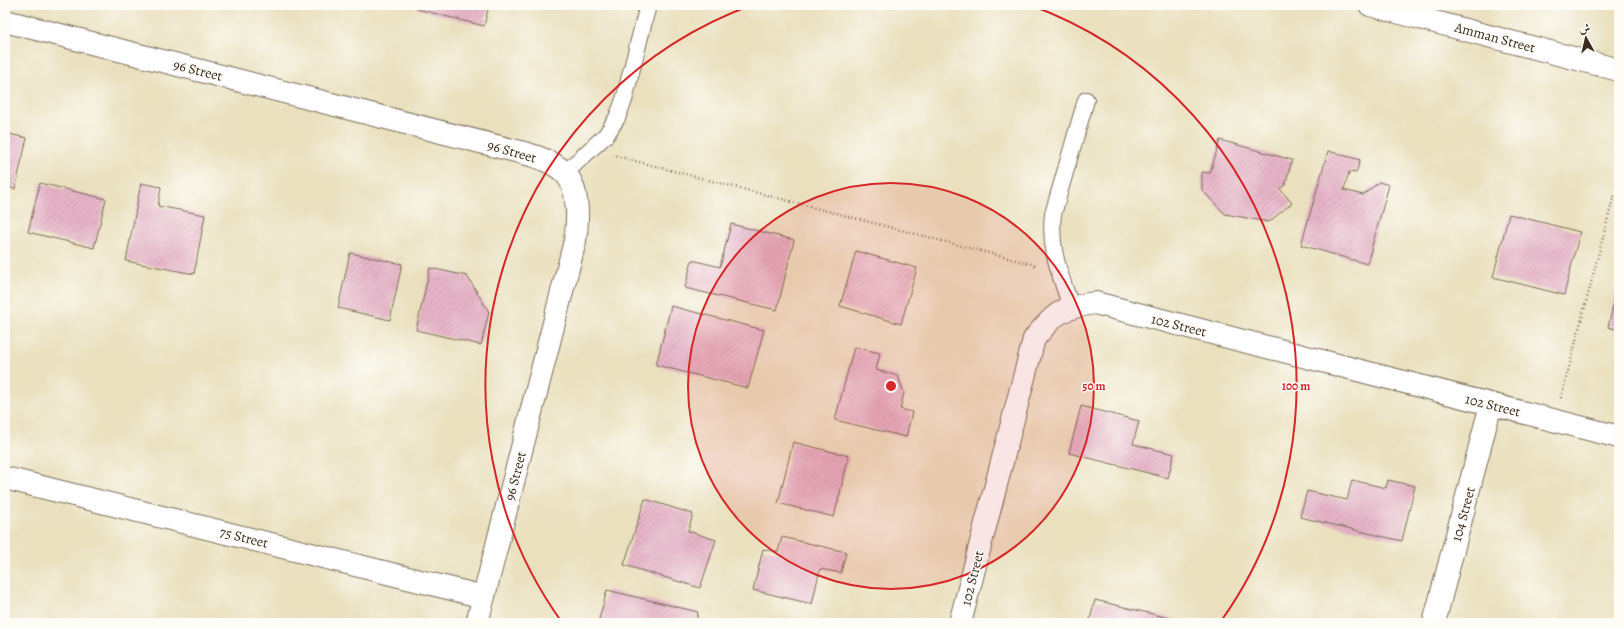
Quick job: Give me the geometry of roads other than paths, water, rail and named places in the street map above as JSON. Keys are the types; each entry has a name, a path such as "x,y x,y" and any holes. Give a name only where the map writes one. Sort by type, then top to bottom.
{"street":[{"name":"Amman Street","path":"1370,5 1619,70"},
{"name":"96 Street","path":"5,21 528,154 550,163 565,173 573,189 577,206 578,224 575,242 477,623"},
{"name":"102 Street","path":"960,623 1034,339 1049,319 1070,307 1095,304 1491,404 1619,438"},
{"name":"104 Street","path":"1434,623 1491,404"},
{"name":"75 Street","path":"5,478 484,597"}],"lane":[{"path":"565,173 606,135 617,118 624,100 648,5"},
{"path":"1070,307 1052,246 1052,214 1086,100"}]}
